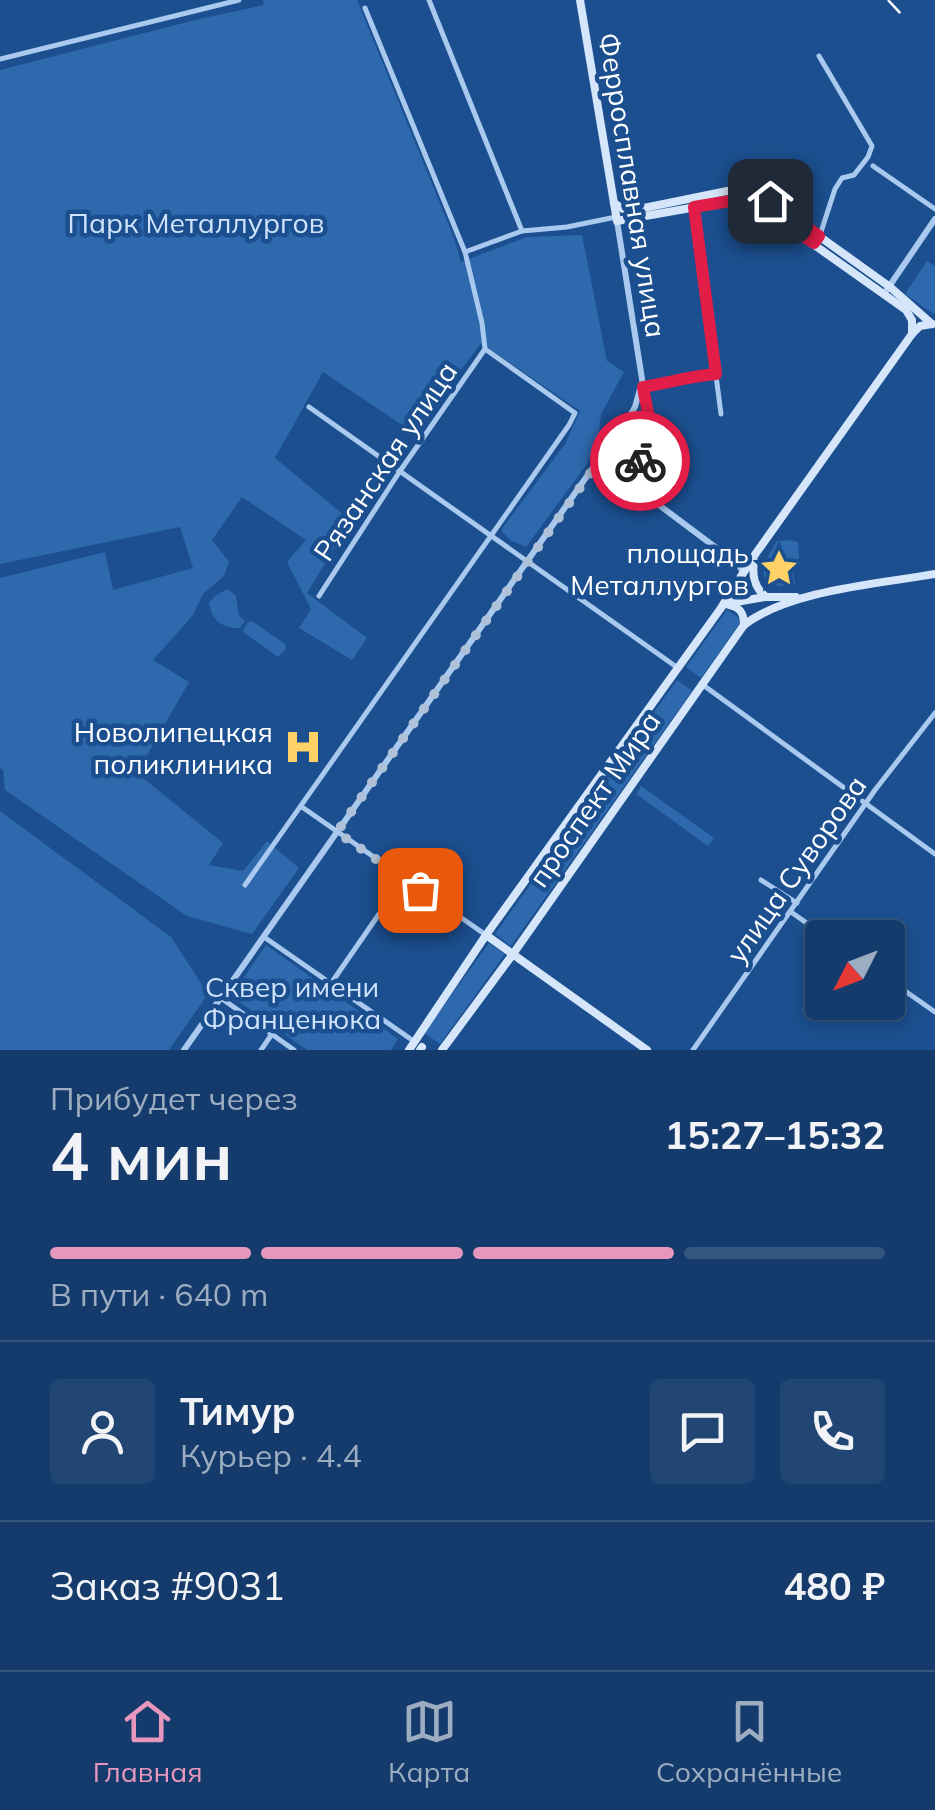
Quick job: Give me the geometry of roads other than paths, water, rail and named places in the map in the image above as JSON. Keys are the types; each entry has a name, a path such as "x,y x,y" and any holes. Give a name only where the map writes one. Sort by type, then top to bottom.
{"main road":[{"name":"Ферросплавная улица","path":"580,0 616,219"},
{"path":"614,203 634,210 736,189 755,194 770,201 933,325"},
{"path":"616,219 736,200 756,204 816,239"},
{"path":"887,290 912,320 912,334"},
{"path":"906,310 933,325"},
{"path":"756,588 752,573 754,556 912,334 920,326 933,325"},
{"name":"проспект Мира","path":"418,1048 486,935 724,604 741,570 754,556"},
{"path":"741,570 765,596 783,604"},
{"path":"724,604 765,596 801,597 935,574"},
{"name":"проспект Мира","path":"442,1050 744,624 801,597"},
{"path":"724,604 740,609 744,624"},
{"path":"486,935 648,1050"}],"street":[{"path":"0,59 239,0"},
{"path":"428,0 522,231"},
{"path":"245,885 575,413 485,349 464,252 365,8"},
{"path":"816,239 835,189 842,178 854,174 868,158 872,146 819,56"},
{"path":"873,166 935,209"},
{"path":"694,207 721,414"},
{"path":"464,252 522,231 616,219"},
{"name":"Ферросплавная улица","path":"616,219 652,442"},
{"path":"887,290 935,220"},
{"name":"Рязанская улица","path":"319,596 485,349"},
{"path":"643,387 681,377 716,374"},
{"path":"184,1050 628,420 638,400 641,378"},
{"path":"309,407 678,668"},
{"path":"628,420 640,416 648,420"},
{"path":"591,472 639,463 652,442"},
{"path":"652,442 661,507"},
{"path":"606,450 612,470 741,570"},
{"path":"702,684 935,854"},
{"name":"улица Суворова","path":"692,1050 935,713"},
{"path":"302,807 486,935"},
{"path":"331,984 404,878"},
{"path":"762,880 797,904"},
{"path":"792,912 805,921"},
{"path":"264,936 418,1048"},
{"path":"905,991 935,1012"},
{"path":"221,998 294,1050"},
{"path":"261,1050 272,1034"}],"railway":[{"path":"888,0 901,14"}],"place":[{"name":"площадь Металлургов","path":"779,568"},
{"name":"Новолипецкая поликлиника","path":"303,747"}],"park label":[{"name":"Парк Металлургов","path":"196,222"},
{"name":"Сквер имени Франценюка","path":"292,1002"}]}
